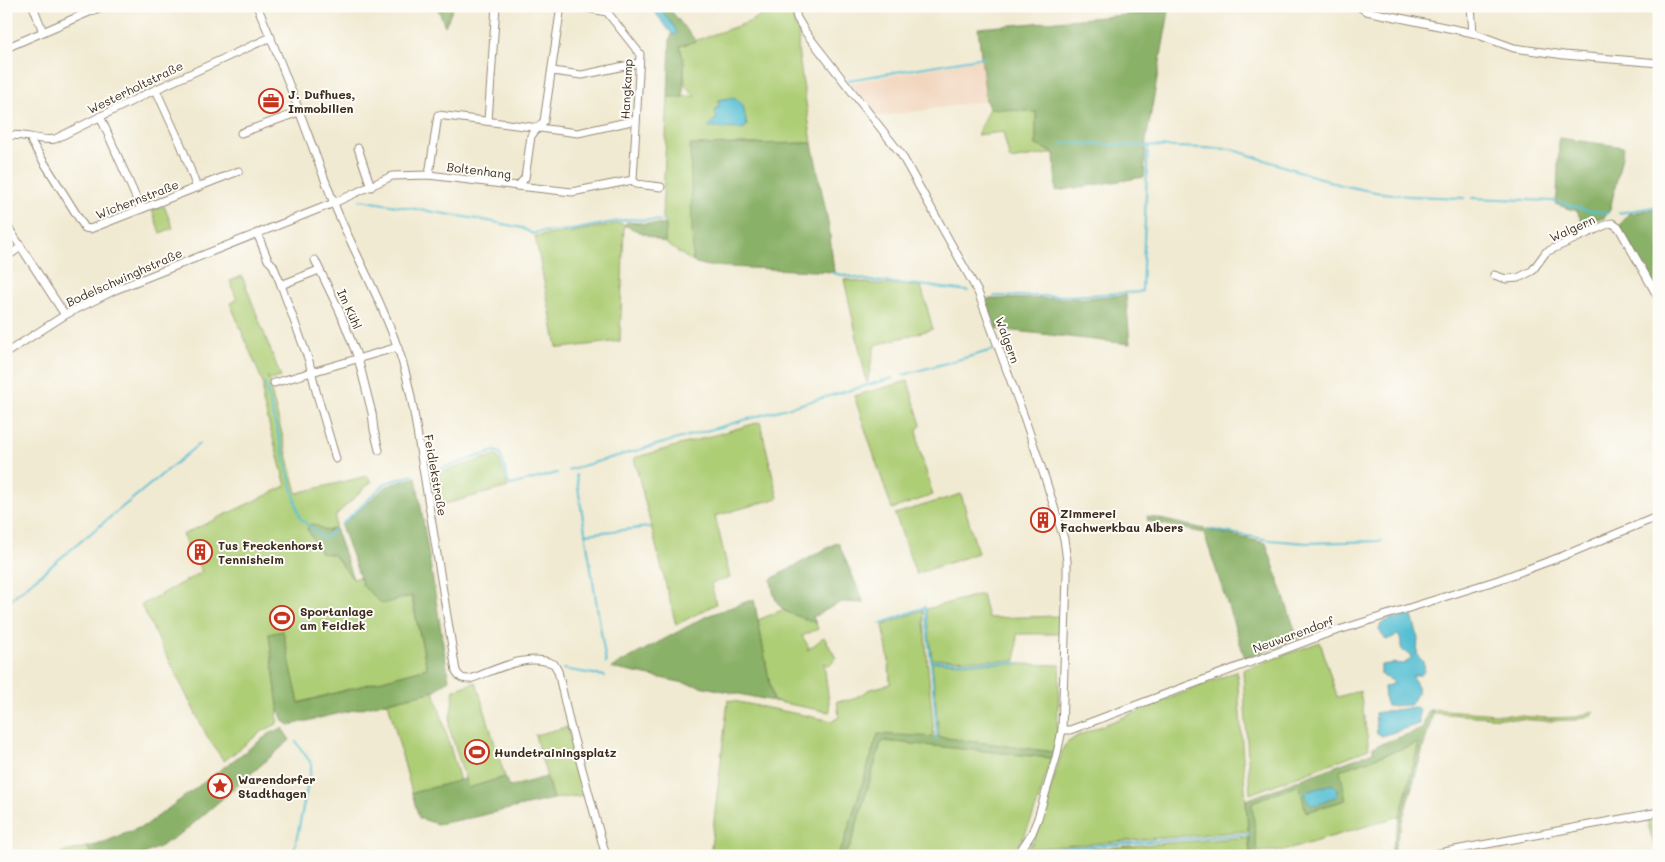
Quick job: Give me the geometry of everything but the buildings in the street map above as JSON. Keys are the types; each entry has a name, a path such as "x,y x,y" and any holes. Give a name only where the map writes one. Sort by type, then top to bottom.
{"street":[{"path":"33,6 43,32"},
{"path":"6,48 103,6"},
{"name":"Feidiekstraße","path":"257,6 271,37 334,204 384,312 398,347 415,419 456,671 464,680 470,680 520,662 534,659 554,664 606,856"},
{"path":"488,121 496,6"},
{"name":"Boltenhang","path":"334,204 392,176 429,175 518,186 525,178 532,136 544,121 561,6"},
{"name":"Hangkamp","path":"576,6 607,12 639,53 640,64 633,180"},
{"name":"Walgern","path":"794,6 796,18 806,33 906,161 978,292 1004,362 1046,481 1066,547 1067,576 1062,730"},
{"path":"1358,6 1366,11 1473,33 1514,48 1564,55 1659,63"},
{"path":"1471,6 1473,33"},
{"name":"Westerholtstraße","path":"6,136 18,134 45,141 55,139 100,116 271,37"},
{"path":"552,70 582,75 640,64"},
{"path":"156,90 182,147 197,188"},
{"path":"241,133 299,112"},
{"path":"429,175 438,114 578,133 636,120"},
{"path":"100,116 141,210"},
{"name":"Wichernstraße","path":"31,138 32,143 84,228 90,229 239,171"},
{"path":"358,148 371,187"},
{"path":"518,186 572,192 633,180 636,184 661,187"},
{"name":"Bodelschwinghstraße","path":"6,353 65,316 115,290 334,204"},
{"name":"Walgern","path":"1494,275 1506,279 1518,278 1532,271 1546,252 1612,223 1619,228 1659,299"},
{"path":"6,224 65,316"},
{"path":"257,233 281,285 310,361 336,459"},
{"path":"6,256 21,247"},
{"name":"Im Kühl","path":"315,260 340,312 358,358 379,450"},
{"path":"281,285 319,270"},
{"path":"274,383 398,347"},
{"name":"Neuwarendorf","path":"1062,730 1070,730 1323,635 1498,580 1563,556 1659,516"},
{"path":"1017,856 1032,833 1038,818 1056,758 1062,730"},
{"path":"1424,856 1659,812"}],"shaded area":[{"path":"981,59 986,101 877,117 850,83"}],"green space":[{"path":"437,6 454,6 445,26"},
{"path":"658,6 667,6 696,41 680,46 684,63 683,97 668,97 670,41 672,34 676,35 674,26"},
{"path":"777,6 790,6 794,23 799,33 798,50 812,143 691,145 693,262 665,243 666,225 662,217 668,97 695,96 685,85 684,63 680,46 749,22"},
{"path":"1169,11 1146,141 1144,177 1056,191 1054,153 1036,145 1036,112 989,108 986,101 978,28"},
{"path":"989,108 1036,112 1036,145 1054,153 1010,160 1003,132 977,135"},
{"path":"1559,138 1624,147 1610,210 1604,218 1591,220 1586,231 1577,211 1555,204 1557,196"},
{"path":"812,143 829,227 834,272 708,266 693,262 690,145"},
{"path":"164,206 173,228 160,233 152,210"},
{"path":"1659,208 1659,295 1620,226 1628,214"},
{"path":"627,222 666,225 665,243 624,225"},
{"path":"621,223 624,225 620,341 557,347 535,236 572,232"},
{"name":"Sportanlage am Feidiek","path":"242,276 281,377 271,380 267,376 271,383 270,387 297,493 367,476 372,481 336,515 335,528 327,531 313,524 309,525 307,530 334,555 353,579 360,577 363,586 411,596 427,668 298,703 283,632 269,634 278,707 277,724 261,732 224,761 208,738 141,605 202,572 182,535 286,486 263,402 263,383 230,303 237,300 230,281"},
{"path":"844,279 872,284 921,286 933,329 875,345 867,383"},
{"path":"1126,295 1130,344 997,329 984,299 1085,298"},
{"path":"908,381 921,425 917,430 919,448 933,495 892,509 854,396"},
{"path":"760,422 778,498 715,516 730,578 711,583 716,604 676,625 634,458"},
{"path":"495,455 498,457 508,487 437,506 434,504 429,476"},
{"path":"416,477 449,680 434,691 290,725 283,721 278,707 269,634 283,631 299,703 427,668 412,596 382,604 363,586 341,526 387,486"},
{"path":"961,494 978,553 916,574 895,514"},
{"path":"1147,516 1266,543 1298,639 1245,658 1204,533 1148,521"},
{"path":"313,524 327,531 335,528 353,579 334,555 321,553 307,529 309,525"},
{"path":"838,542 864,603 841,602 813,617 816,623 784,610 776,599 771,579"},
{"path":"982,594 988,618 1061,616 1061,634 1017,634 1016,661 932,659 926,609"},
{"path":"754,599 773,701 611,668 707,616"},
{"path":"782,610 816,623 818,629 802,636 809,647 807,651 824,637 836,658 828,666 824,663 829,712 773,701 758,620"},
{"path":"923,610 934,737 878,735 843,845 836,856 710,856 728,700 833,721 839,717 837,701 851,700 871,689 890,684 889,662 883,625"},
{"path":"1320,642 1337,697 1360,691 1369,749 1250,794 1243,670"},
{"path":"932,662 1060,665 1057,734 1053,752 939,737"},
{"path":"1237,671 1248,831 1027,849 1032,843 1039,827 1063,748 1067,743 1077,736"},
{"name":"Hundetrainingsplatz","path":"476,682 505,777 468,788 449,727 454,690"},
{"path":"434,691 460,781 412,793 388,702"},
{"path":"1431,709 1547,718 1577,717 1593,711 1594,714 1576,720 1546,721 1432,713"},
{"path":"1431,709 1432,717 1392,856 1390,856 1419,743 1340,770 1346,800 1306,812 1299,785 1252,802 1257,852 1250,852 1246,800 1373,752 1373,747 1422,729 1428,711"},
{"path":"567,727 586,795 553,799 535,735"},
{"path":"282,728 290,740 186,830 161,846 140,856 93,856 87,847 97,845 146,825 269,734"},
{"path":"878,734 939,737 1053,752 1051,758 885,741 881,743 850,847 843,856 836,856 843,845"},
{"path":"885,741 1051,758 1031,821 1011,856 843,856 850,847 881,743"},
{"path":"1419,743 1400,816 1287,850 1257,852 1251,802 1299,785 1307,812 1345,800 1339,770"},
{"path":"505,777 509,787 546,777 553,799 437,824 419,818 412,793 465,779 468,788"},
{"path":"1659,814 1659,846 1655,848 1646,817"},
{"path":"1248,837 1250,856 1022,856 1024,854"},
{"path":"87,847 93,856 64,856 61,853"}],"water":[{"path":"650,6 658,6 674,26 676,35 672,34"},
{"path":"734,97 743,105 747,126 743,129 716,128 715,126 710,128 708,126 717,118 715,113 716,108 719,108 718,100"},
{"path":"1412,616 1418,637 1417,655 1423,662 1424,670 1421,675 1413,675 1412,677 1417,691 1410,705 1387,706 1384,687 1394,683 1381,675 1381,665 1404,664 1411,658 1411,655 1403,651 1398,635 1386,640 1379,630 1381,624 1390,619"},
{"path":"1415,707 1419,709 1419,724 1382,736 1377,733 1375,713"},
{"path":"1332,784 1337,789 1337,796 1320,804 1312,805 1305,798 1305,792"}],"waterway":[{"path":"849,80 984,57"},
{"path":"1063,143 1231,149 1341,185 1409,196 1464,198"},
{"path":"994,296 1073,296 1142,291 1148,145"},
{"path":"1472,198 1553,201 1586,210 1608,213"},
{"path":"360,200 489,221 522,228 533,234 572,230 629,219 665,221"},
{"path":"1619,213 1659,206"},
{"path":"833,273 871,281 968,291"},
{"path":"903,375 993,350"},
{"path":"568,470 893,378"},
{"path":"265,384 300,518 323,538 327,537 334,530"},
{"path":"6,603 199,444"},
{"path":"431,472 495,451 500,453 509,484 511,485 557,473"},
{"path":"342,524 386,483 413,475"},
{"path":"576,475 606,663"},
{"path":"585,534 650,527"},
{"path":"1208,529 1270,540 1306,543 1382,541"},
{"path":"880,624 925,607 937,739"},
{"path":"931,661 1019,663"},
{"path":"563,669 605,676"},
{"path":"293,856 311,769 311,763 296,742"},
{"path":"1027,851 1249,834"}],"place":[{"name":"J. Dufhues, Immobilien","path":"271,101"},
{"name":"Zimmerei Fachwerkbau Albers","path":"1043,520"},
{"name":"Tus Freckenhorst Tennisheim","path":"200,552"},
{"name":"Sportanlage am Feidiek","path":"282,618"},
{"name":"Hundetrainingsplatz","path":"477,752"},
{"name":"Warendorfer Stadthagen","path":"220,786"}]}
